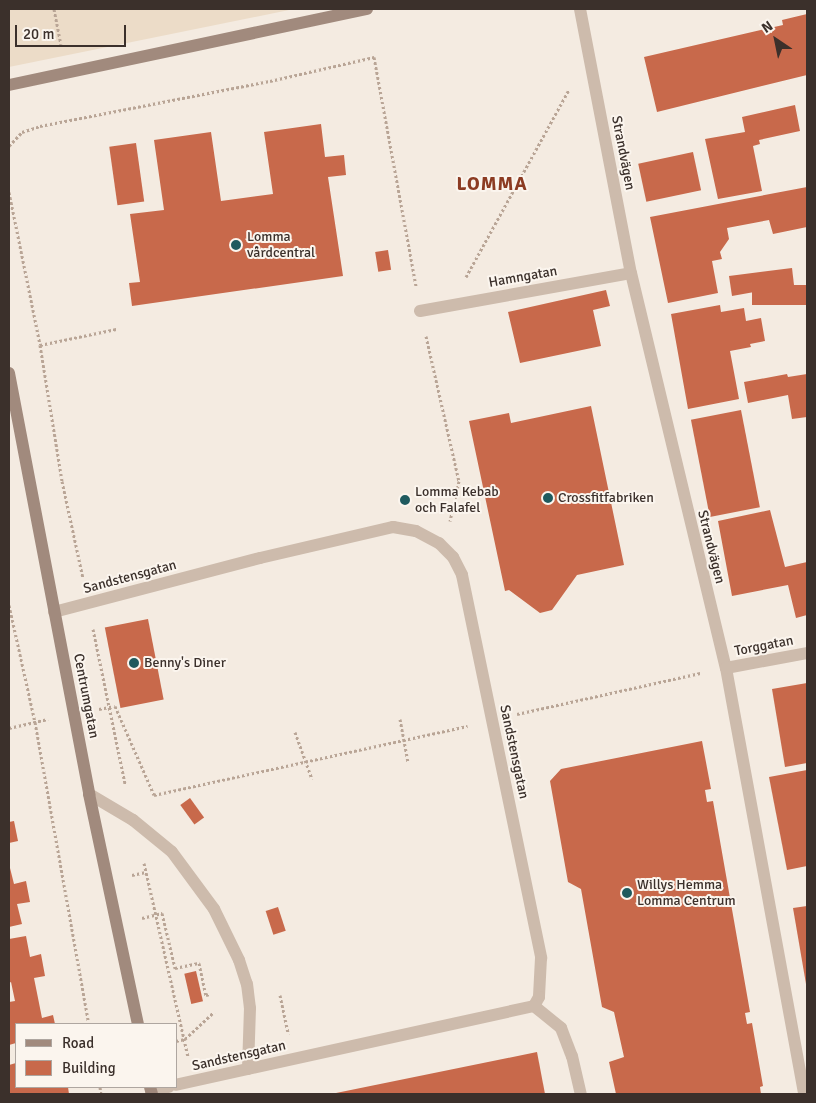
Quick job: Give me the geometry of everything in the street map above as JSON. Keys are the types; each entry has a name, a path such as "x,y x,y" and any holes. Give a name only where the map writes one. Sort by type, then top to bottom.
{"street":[{"path":"9,85 367,9"},
{"name":"Strandvägen","path":"580,9 631,273 726,668 804,1094"},
{"name":"Hamngatan","path":"420,311 631,273"},
{"name":"Centrumgatan","path":"9,373 89,794 138,1023"},
{"name":"Sandstensgatan","path":"54,612 251,560 393,527 416,531 438,543 453,557 462,575 541,958 539,997 534,1006 178,1085"},
{"name":"Torggatan","path":"726,668 807,653"},
{"path":"89,794 132,820 172,852 214,909 228,936 247,984 250,1008 248,1069"},
{"path":"534,1006 561,1028 572,1056 582,1094"},
{"path":"151,1091 165,1088"}],"path":[{"path":"54,9 61,44"},
{"path":"450,306 589,53"},
{"path":"9,146 22,132 40,126 270,81 374,57 420,311 459,481 450,524 438,543"},
{"path":"9,193 40,345 62,480 108,708 132,820 157,914 194,1082"},
{"path":"40,345 116,329"},
{"path":"9,605 35,722 89,1023"},
{"path":"108,708 115,706 154,795 726,668"},
{"path":"400,719 408,762"},
{"path":"9,728 35,722"},
{"path":"295,732 312,779"},
{"path":"137,919 162,913 175,968 198,963 206,995 210,994"},
{"path":"280,995 293,1058"},
{"path":"178,1041 185,1039 214,1012"}],"shaded area":[{"path":"9,9 294,9 9,67"}],"building":[{"path":"807,14 807,75 657,112 644,57 783,25 782,20"},
{"path":"795,105 800,131 759,140 760,144 753,146 762,191 718,199 705,139 745,132 742,117"},
{"name":"Lomma vårdcentral","path":"321,124 325,157 344,155 346,175 328,177 343,276 132,306 129,283 140,282 130,214 164,210 154,140 211,132 221,201 273,194 264,132"},
{"path":"136,143 144,201 117,205 109,147"},
{"path":"693,152 701,190 646,202 638,164"},
{"path":"807,187 807,227 773,234 769,220 727,228 729,239 720,252 722,259 712,261 718,293 668,303 650,217"},
{"path":"388,250 391,270 378,272 375,252"},
{"path":"792,268 794,285 732,296 729,276"},
{"path":"752,285 807,285 807,305 752,305"},
{"path":"606,290 610,306 593,310 601,346 520,363 508,312"},
{"path":"720,305 721,312 744,308 746,321 761,318 765,341 750,344 751,347 730,351 739,399 688,409 671,314"},
{"path":"787,374 788,377 807,374 807,417 792,419 788,395 748,403 744,382"},
{"name":"Crossfitfabriken","path":"591,406 624,565 577,575 552,610 540,613 509,590 505,591 469,421 509,413 511,423"},
{"path":"741,410 760,507 710,517 691,420"},
{"path":"770,510 785,567 807,562 807,615 796,618 788,585 732,596 718,521"},
{"name":"Benny's Diner","path":"148,619 164,699 120,708 105,627"},
{"path":"807,683 807,763 785,767 772,689"},
{"path":"702,741 711,789 705,790 707,802 713,801 750,1012 745,1013 747,1024 752,1023 763,1086 760,1087 761,1094 616,1094 609,1062 624,1057 614,1012 602,1007 581,889 568,882 550,781 561,769"},
{"path":"807,770 807,866 787,870 769,777"},
{"path":"190,798 204,817 194,824 180,805"},
{"path":"14,821 18,841 9,843 9,822"},
{"path":"9,864 14,884 26,881 30,902 17,904 22,924 9,927"},
{"path":"807,906 807,984 806,984 793,908"},
{"path":"278,907 286,931 273,935 266,911"},
{"path":"26,936 30,957 41,954 45,976 34,978 42,1018 53,1015 55,1023 15,1023 15,1043 9,1045 9,1002 15,1001 11,982 9,983 9,939"},
{"path":"196,971 203,1001 191,1004 184,974"},
{"path":"537,1052 545,1094 336,1094 336,1093"},
{"path":"15,1063 15,1088 68,1088 69,1094 9,1094 9,1065"}],"place":[{"name":"Lomma vårdcentral","path":"236,245"},
{"name":"Crossfitfabriken","path":"548,498"},
{"name":"Lomma Kebab och Falafel","path":"405,500"},
{"name":"Benny's Diner","path":"134,663"},
{"name":"Willys Hemma Lomma Centrum","path":"627,893"}],"district":[{"name":"LOMMA","path":"492,185"}]}
